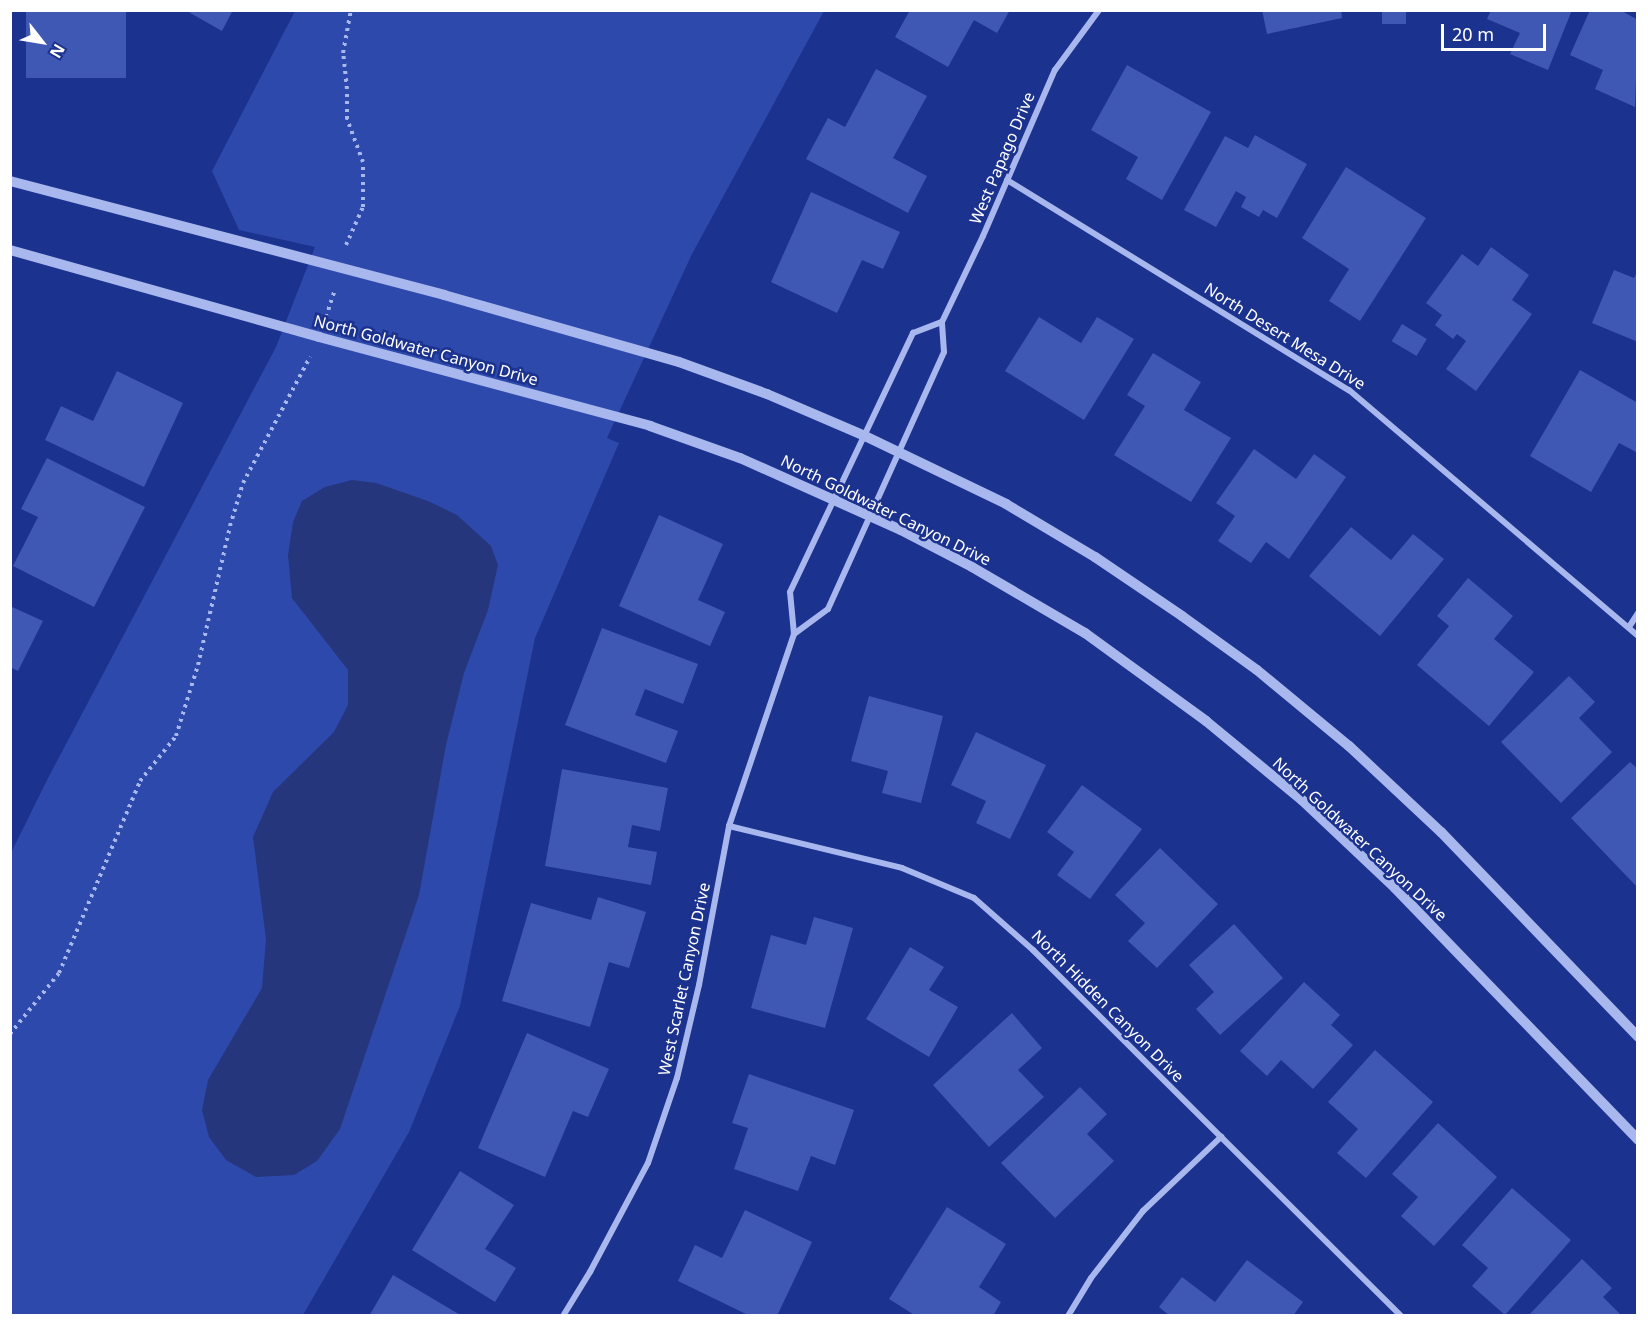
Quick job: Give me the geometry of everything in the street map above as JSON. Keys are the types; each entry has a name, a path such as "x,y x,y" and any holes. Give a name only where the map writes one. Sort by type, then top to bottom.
{"street":[{"name":"West Papago Drive","path":"869,517 944,352 942,322 1055,70 1099,10"},
{"name":"North Desert Mesa Drive","path":"1007,180 1349,390 1638,636"},
{"path":"10,182 444,296 679,362 767,394 865,436 1006,504 1095,556 1257,670 1349,746 1441,832 1638,1037"},
{"name":"North Goldwater Canyon Drive","path":"10,250 319,337 650,426 740,458 833,499 972,567 1085,633 1197,714 1259,763 1302,800 1395,888 1638,1140"},
{"path":"865,436 913,333 942,322"},
{"name":"West Scarlet Canyon Drive","path":"563,1316 590,1272 648,1163 674,1089 699,985 729,826 794,634 790,592 865,436"},
{"path":"794,634 828,609 869,517"},
{"path":"1629,627 1638,613"},
{"name":"North Hidden Canyon Drive","path":"729,826 902,868 974,898 1033,950 1401,1316"},
{"path":"1068,1316 1091,1278 1143,1211 1221,1137"}],"path":[{"path":"10,1034 59,973 140,781 176,736 198,664 230,526 243,483 319,337 341,270 346,241 363,207 363,162 347,119 347,89 343,53 351,10"}],"shaded area":[{"path":"295,11 824,11 692,254 607,438 619,443 535,638 460,1006 409,1132 303,1315 11,1315 10,855 47,780 276,347 315,247 239,230 212,171"},
{"path":"352,480 376,483 428,501 457,515 491,546 498,565 488,610 464,673 446,745 419,895 340,1129 317,1161 294,1175 256,1177 226,1160 209,1137 202,1110 208,1080 262,988 266,939 253,837 273,792 334,732 348,705 348,670 292,598 288,555 293,522 302,501 325,487"}],"building":[{"path":"26,10 126,10 126,78 26,78"},
{"path":"185,10 233,10 222,31"},
{"path":"910,10 1010,10 997,33 974,20 948,67 895,37"},
{"path":"1262,10 1341,10 1342,18 1267,34"},
{"path":"1382,10 1406,10 1406,24 1382,24"},
{"path":"1491,10 1572,10 1548,70 1510,54 1520,33 1487,19"},
{"path":"1590,10 1620,10 1638,20 1635,107 1595,89 1603,70 1570,55"},
{"path":"1127,65 1211,112 1162,200 1126,179 1138,157 1091,130"},
{"path":"876,69 927,96 893,158 927,176 908,213 806,159 828,118 845,127"},
{"path":"1255,135 1307,164 1277,218 1263,210 1259,217 1241,207 1246,197 1236,191 1216,227 1184,210 1225,136 1248,148"},
{"path":"1346,167 1426,218 1360,321 1329,301 1349,269 1302,238"},
{"path":"811,192 900,232 883,269 862,260 837,313 771,282"},
{"path":"1491,247 1529,275 1512,300 1532,314 1476,391 1446,369 1466,341 1457,334 1453,339 1435,325 1442,315 1426,303 1462,254 1478,266"},
{"path":"1614,270 1634,278 1638,270 1638,342 1592,323"},
{"path":"1039,317 1081,343 1097,317 1134,339 1084,420 1005,371"},
{"path":"1402,324 1427,339 1417,356 1392,341"},
{"path":"1153,353 1201,382 1184,410 1231,438 1191,502 1114,455 1145,406 1127,395"},
{"path":"1580,370 1638,403 1638,453 1619,443 1591,492 1530,456"},
{"path":"117,371 183,403 144,487 45,440 61,406 93,421"},
{"path":"1254,449 1296,479 1314,454 1346,477 1289,559 1266,542 1251,563 1218,541 1235,516 1216,503"},
{"path":"47,458 145,507 94,607 13,566 38,517 21,509"},
{"path":"659,515 723,544 698,600 725,612 710,646 619,606"},
{"path":"1351,527 1391,560 1413,534 1444,559 1380,636 1309,576"},
{"path":"1468,578 1513,616 1494,639 1534,672 1489,726 1417,665 1449,626 1437,616"},
{"path":"10,606 43,621 18,671 10,667"},
{"path":"602,628 698,664 683,704 645,689 635,715 678,731 666,763 565,725"},
{"path":"1569,676 1595,702 1579,718 1612,752 1561,803 1501,742"},
{"path":"869,696 943,716 921,803 882,793 888,771 851,761"},
{"path":"976,732 1046,765 1010,839 976,823 986,801 951,785"},
{"path":"1630,762 1638,769 1638,888 1571,818"},
{"path":"562,769 668,788 660,831 632,825 628,847 657,852 651,885 545,866"},
{"path":"1082,785 1142,829 1090,899 1057,875 1074,852 1047,832"},
{"path":"1160,848 1218,904 1157,968 1128,941 1145,923 1115,895"},
{"path":"598,897 646,912 629,968 609,962 590,1027 502,1001 531,903 591,920"},
{"path":"814,917 853,928 825,1028 751,1008 771,935 806,945"},
{"path":"1234,924 1283,978 1220,1035 1196,1009 1214,992 1189,965"},
{"path":"910,947 944,967 929,990 958,1007 929,1057 866,1019"},
{"path":"1304,982 1340,1015 1331,1025 1353,1045 1313,1089 1281,1060 1267,1076 1240,1051"},
{"path":"1012,1013 1042,1048 1018,1070 1044,1097 989,1147 933,1085"},
{"path":"527,1033 609,1069 588,1117 573,1111 545,1177 478,1148"},
{"path":"1375,1050 1433,1102 1366,1178 1337,1153 1358,1129 1328,1102"},
{"path":"749,1074 854,1110 835,1165 811,1156 798,1191 734,1169 748,1128 732,1123"},
{"path":"1080,1087 1107,1114 1087,1134 1114,1161 1055,1218 1001,1163"},
{"path":"1438,1123 1497,1177 1434,1246 1401,1216 1418,1197 1392,1174"},
{"path":"460,1171 514,1205 485,1249 516,1268 495,1302 412,1250"},
{"path":"1512,1188 1571,1240 1505,1315 1472,1286 1488,1268 1462,1245"},
{"path":"947,1207 1006,1244 979,1287 1001,1302 993,1316 916,1316 889,1299"},
{"path":"745,1210 812,1242 777,1316 750,1316 678,1281 695,1245 722,1258"},
{"path":"1582,1259 1612,1288 1603,1297 1622,1316 1528,1316"},
{"path":"1247,1260 1303,1302 1293,1316 1170,1316 1159,1307 1182,1277 1215,1302"},
{"path":"393,1275 462,1316 369,1316"}]}
